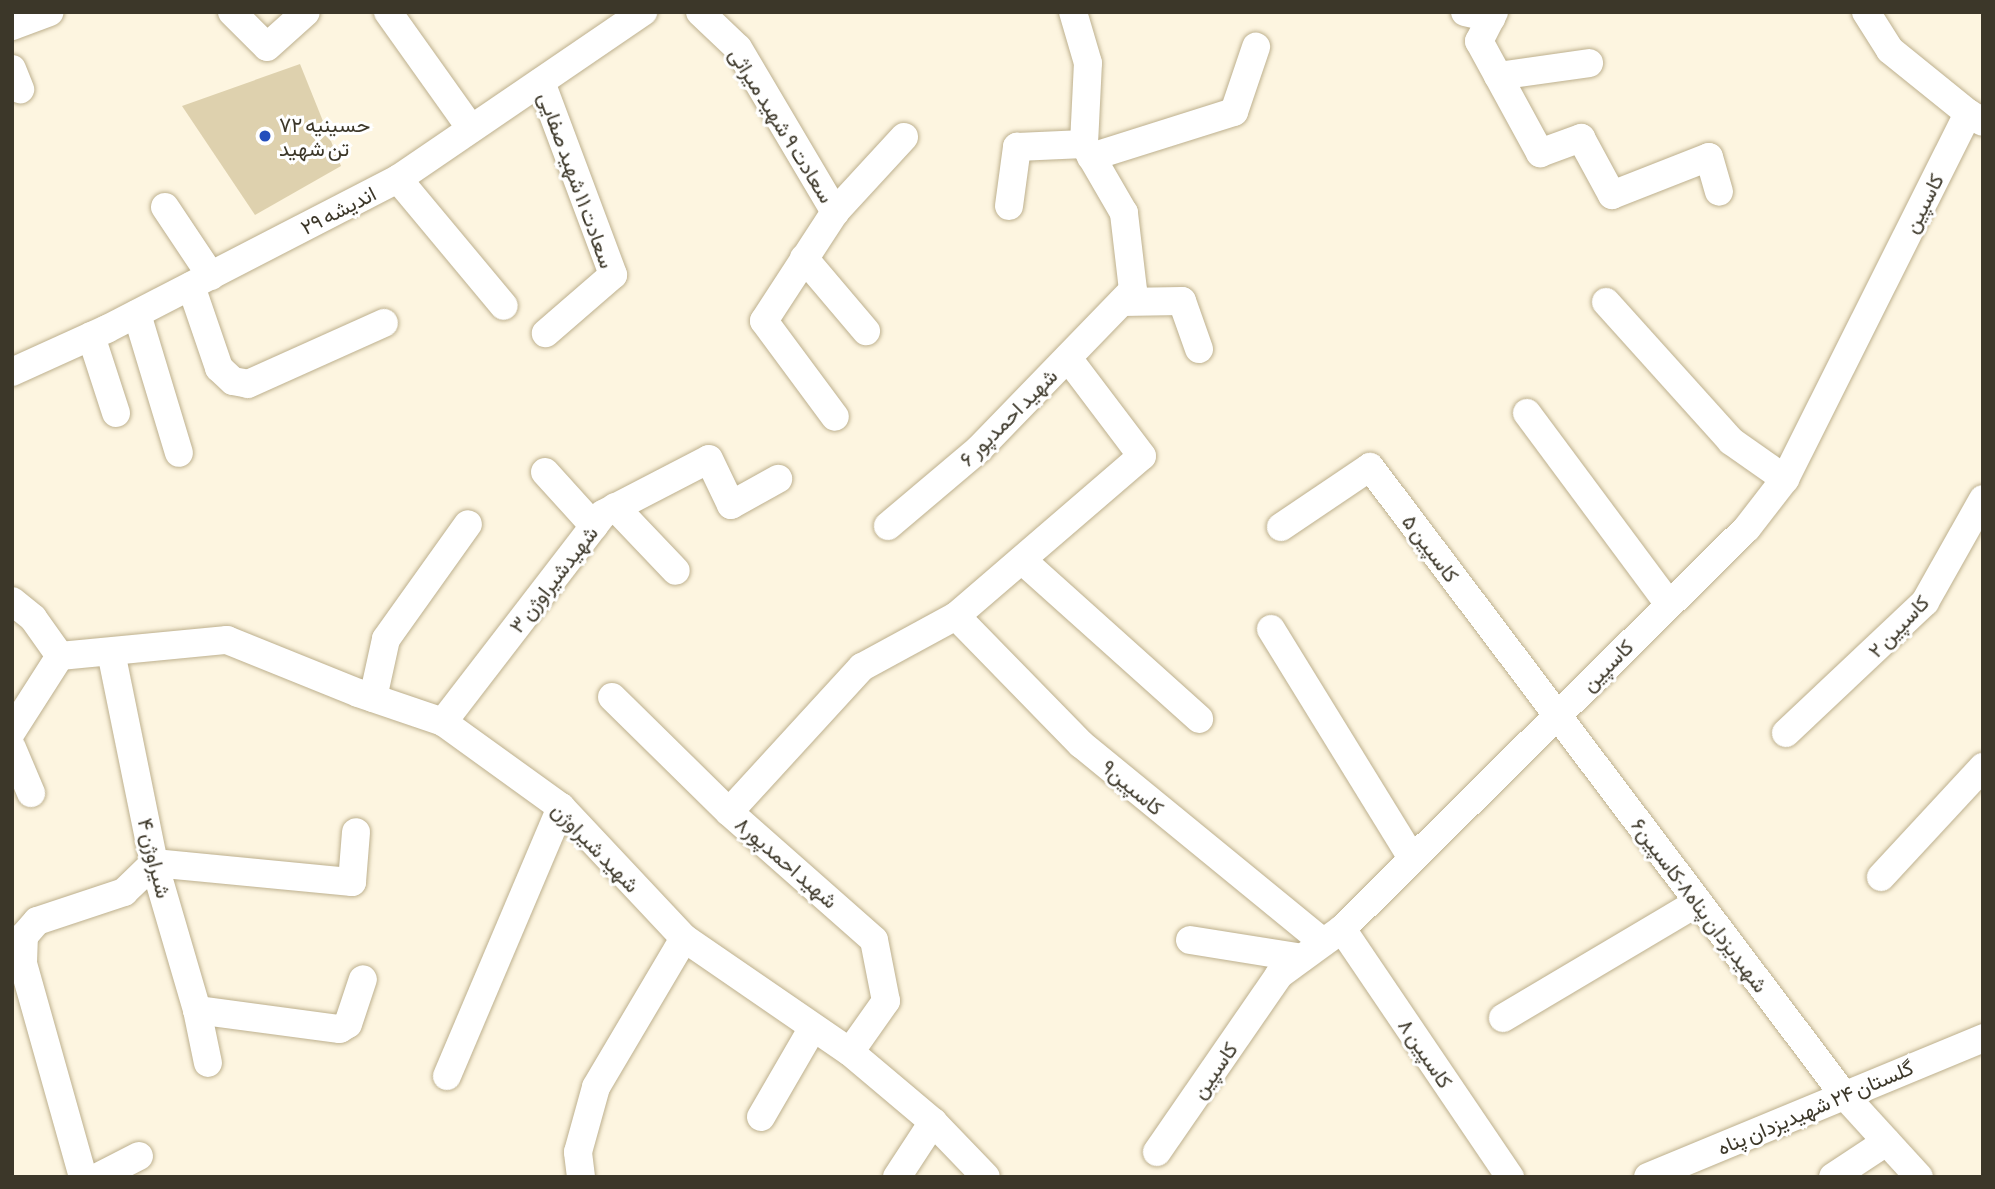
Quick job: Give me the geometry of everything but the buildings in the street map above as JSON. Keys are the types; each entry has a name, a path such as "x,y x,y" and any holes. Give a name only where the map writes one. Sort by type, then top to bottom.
{"street":[{"path":"12,26 50,12"},
{"path":"232,12 268,47 306,12"},
{"path":"388,12 471,129"},
{"name":"اندیشه ۲۹","path":"12,372 137,314 398,179 643,12"},
{"name":"سعادت ۹ شهید میراثی","path":"700,12 738,48 835,212 764,321 835,417"},
{"path":"1073,12 1088,63 1088,151 1124,213 1133,290 1122,302"},
{"path":"1866,12 1889,50 1975,117"},
{"path":"1483,14 1479,41 1540,153 1581,138 1612,195 1709,157 1719,192"},
{"path":"1009,206 1017,147 1088,151 1234,112 1256,47"},
{"path":"1499,76 1589,63"},
{"name":"سعادت ۱۱ شهید صفایی","path":"541,82 613,275 546,333"},
{"name":"کاسپین","path":"1157,1152 1279,975 1322,943 1412,859 1747,528 1785,479 1975,117"},
{"path":"835,212 904,137"},
{"path":"398,179 504,306"},
{"path":"165,207 201,281 219,368 233,381 248,384 384,323"},
{"path":"804,258 866,331"},
{"path":"1122,302 1182,301 1199,349"},
{"name":"شهید احمدپور ۶","path":"888,526 979,449 1122,302"},
{"path":"1606,302 1731,441 1785,479"},
{"path":"137,314 179,453"},
{"path":"91,336 116,413"},
{"path":"730,812 862,667 956,617 1142,456 1068,358"},
{"path":"1527,413 1668,604"},
{"name":"شهیدشیراوژن ۳","path":"443,722 603,514 709,459 731,505 778,479"},
{"name":"کاسپین ۵","path":"1281,527 1370,467 1557,714"},
{"path":"545,472 594,526"},
{"name":"کاسپین ۲","path":"1786,733 1926,603 1983,499"},
{"path":"615,508 676,571"},
{"path":"373,698 386,639 468,524"},
{"path":"1022,559 1199,719"},
{"path":"12,601 33,618 60,656 12,731"},
{"name":"کاسپین۹","path":"956,617 1081,744 1322,943"},
{"path":"1271,629 1412,859"},
{"name":"شهید شیراوژن","path":"60,656 227,640 373,698 443,722 561,807 684,938 811,1029 850,1052 933,1122 986,1177"},
{"name":"شیراوژن ۴","path":"111,652 155,863 197,1010 208,1063"},
{"name":"شهید احمدپور۸","path":"611,697 730,812 874,940 886,1001 850,1052"},
{"name":"شهیدیزدان پناه۸-کاسپین۶","path":"1557,714 1844,1095 1919,1177"},
{"path":"12,748 32,793"},
{"path":"1881,877 1983,767"},
{"path":"447,1076 561,807"},
{"path":"83,1177 23,963 24,936 37,921 124,892 155,863 352,882 356,832"},
{"path":"1503,1018 1698,902"},
{"path":"581,1177 578,1152 596,1087 684,938"},
{"path":"1190,940 1322,943"},
{"name":"کاسپین ۸","path":"1322,943 1510,1177"},
{"path":"197,1010 340,1029 348,1024 363,979"},
{"path":"761,1118 811,1029"},
{"name":"گلستان ۲۴ شهیدیزدان پناه","path":"1648,1177 1983,1038"},
{"path":"897,1177 933,1122"},
{"path":"1833,1177 1886,1142"},
{"path":"98,1177 139,1156"}],"place":[{"name":"حسینیه ۷۲ تن شهید","path":"265,136"}]}
